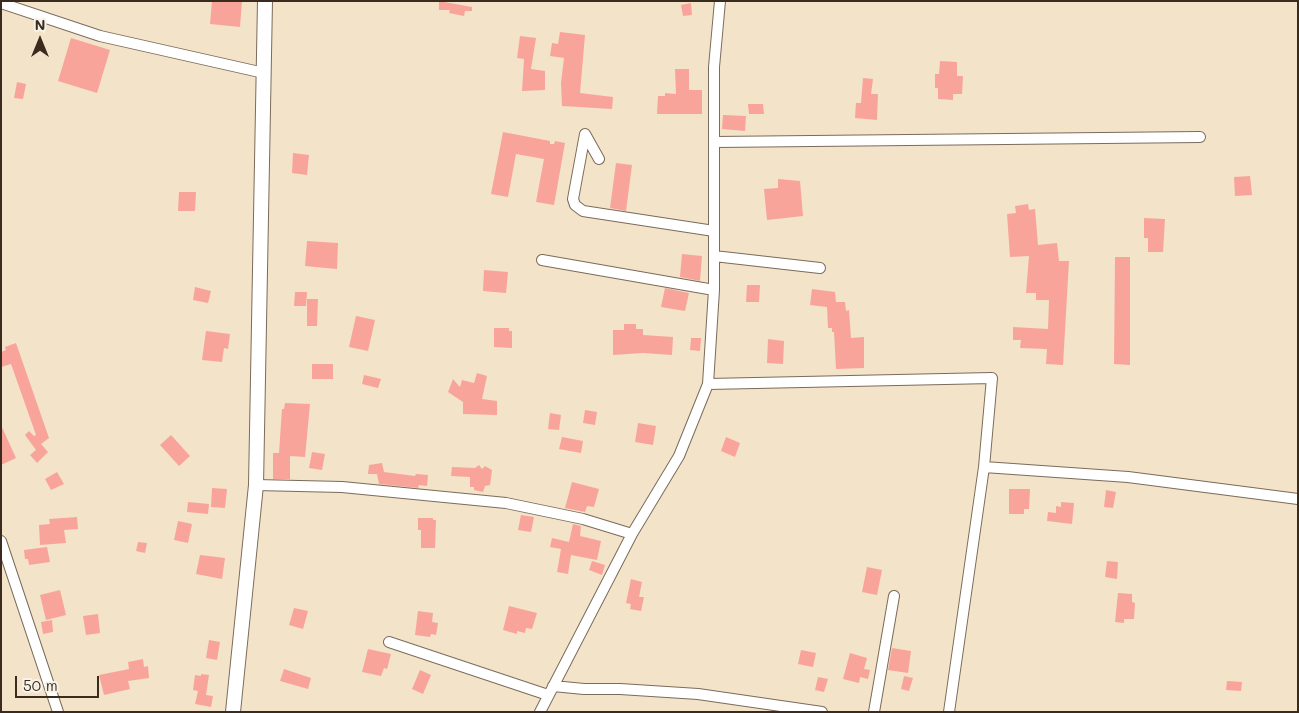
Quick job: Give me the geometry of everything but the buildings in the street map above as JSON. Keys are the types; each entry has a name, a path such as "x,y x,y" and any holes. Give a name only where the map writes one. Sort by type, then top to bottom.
{"street":[{"path":"233,712 256,485 265,1"},
{"path":"540,712 632,534 679,456 708,384 714,290 714,67 720,1"},
{"path":"1,3 100,36 264,73"},
{"path":"599,160 585,134 573,199 575,205 582,211 714,230"},
{"path":"715,142 1200,137"},
{"path":"714,256 820,268"},
{"path":"542,260 714,290"},
{"path":"708,384 992,378 984,467 949,712"},
{"path":"984,467 1128,477 1298,499"},
{"path":"256,485 342,487 506,503 583,519 632,534"},
{"path":"1,541 58,712"},
{"path":"874,712 894,596"},
{"path":"389,642 548,695"},
{"path":"553,686 698,694 822,712"}]}
